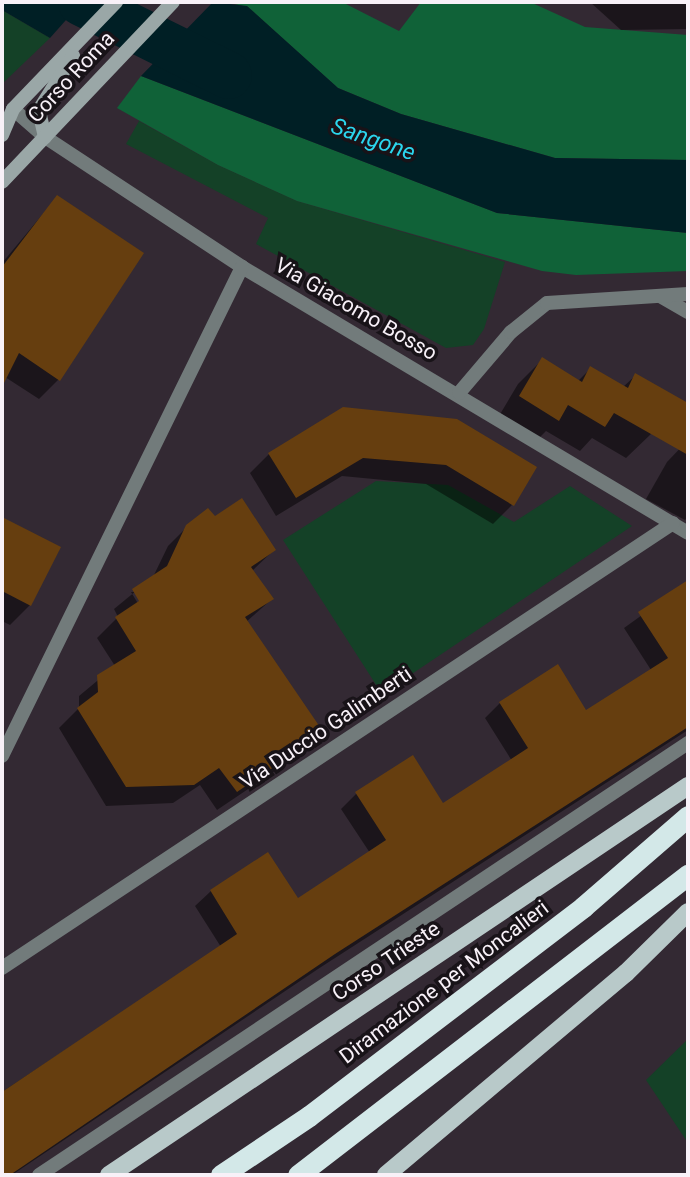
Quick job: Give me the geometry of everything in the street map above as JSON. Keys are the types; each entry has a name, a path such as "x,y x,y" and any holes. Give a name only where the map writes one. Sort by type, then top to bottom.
{"highway":[{"name":"Diramazione per Moncalieri","path":"220,1175 309,1116 583,907 688,816"},
{"path":"299,1175 688,875"}],"main road":[{"name":"Corso Trieste","path":"109,1175 688,786"},
{"path":"386,1175 626,973 688,912"}],"street":[{"name":"Corso Roma","path":"2,135 7,113 116,2"},
{"name":"Corso Roma","path":"2,182 93,82 173,2"},
{"path":"45,137 39,110 76,44"},
{"name":"Via Giacomo Bosso","path":"7,113 242,267 459,393 688,533"},
{"path":"2,756 242,267"},
{"path":"459,393 511,332 547,303 688,294"},
{"path":"660,296 688,312"},
{"name":"Via Duccio Galimberti","path":"2,968 673,523"},
{"path":"39,1175 688,743"}],"green space":[{"path":"225,2 342,2 399,31 421,2 530,2 585,27 688,35 688,160 555,158 401,114 338,88 248,7"},
{"path":"2,10 50,38 2,84"},
{"path":"141,76 497,213 688,233 688,271 576,275 542,271 297,201 218,165 117,108"},
{"path":"139,121 218,165 297,201 505,262 484,329 473,345 446,348 256,244 268,218 126,144"},
{"path":"376,481 448,485 514,522 570,486 632,526 382,694 283,540"},
{"path":"688,1039 688,1143 646,1080"}],"water":[{"path":"2,2 82,2 50,38 2,10"},
{"path":"213,2 247,6 338,88 401,114 555,158 688,160 688,233 497,213 141,76"}],"building":[{"path":"57,195 144,253 60,381 19,353 2,387 2,267"},
{"path":"542,357 582,382 590,366 628,388 635,373 688,403 688,455 614,413 605,427 568,405 559,421 519,396"},
{"path":"343,407 457,419 537,467 514,506 446,465 363,458 296,498 268,453"},
{"path":"242,498 276,550 251,567 274,599 245,617 324,733 237,792 219,768 194,785 126,787 77,708 98,692 97,675 136,651 115,617 139,601 132,589 167,566 186,525 208,508 215,516"},
{"path":"2,517 61,547 31,606 2,591"},
{"path":"688,580 688,727 335,954 10,1175 2,1175 2,1092 237,934 210,890 268,852 298,898 386,840 355,792 413,755 443,803 528,748 499,702 558,664 586,710 668,658 638,612"}],"waterway":[{"name":"Sangone","path":"81,2 228,75"}]}
